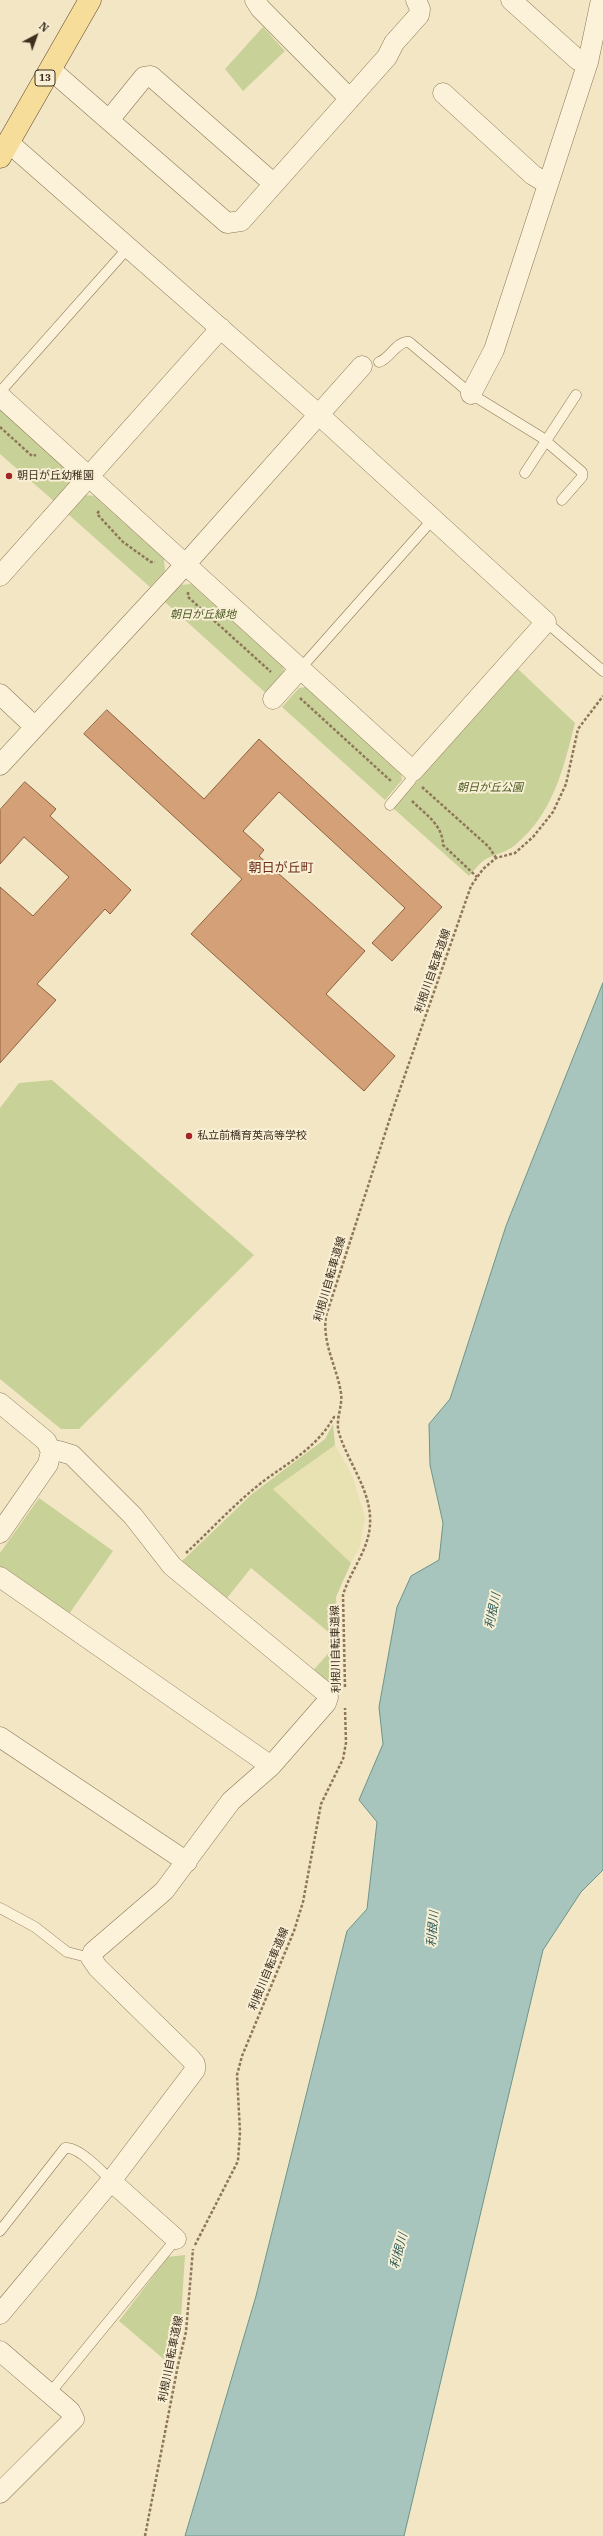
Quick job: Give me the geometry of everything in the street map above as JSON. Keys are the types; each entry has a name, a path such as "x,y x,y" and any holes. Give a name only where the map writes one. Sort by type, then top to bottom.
{"main road":[{"name":"13","path":"4,150 90,0"}],"street":[{"path":"255,0 260,8 350,99"},
{"path":"50,69 227,222 241,221 388,57 394,43 419,14 420,9 416,0"},
{"path":"510,0 578,60 587,65"},
{"path":"471,394 494,350 587,65 601,0"},
{"path":"109,120 144,77 151,76 274,184"},
{"path":"443,93 533,175 548,184"},
{"path":"0,396 413,771 546,622 318,414 221,328 127,249 4,150"},
{"path":"0,576 90,477 221,328"},
{"path":"0,764 186,564 318,414 370,364"},
{"path":"279,692 300,669"},
{"path":"0,694 34,726"},
{"path":"0,1403 46,1441 51,1451 48,1464 0,1533"},
{"path":"0,2314 111,2181 195,2070 195,2064 98,1968 91,1958 93,1952 149,1906 187,1862 232,1801 271,1766 326,1703 328,1697 325,1692 172,1566 133,1516 72,1455 59,1451 51,1451"},
{"path":"0,1577 271,1766"},
{"path":"0,1737 187,1862"},
{"path":"111,2181 176,2239"},
{"path":"0,2351 70,2411 74,2419 0,2493"}],"lane":[{"path":"0,392 127,249"},
{"path":"370,364 385,360 403,342 409,342 471,394 548,442 582,472 582,477 562,500"},
{"path":"525,473 548,442 576,395"},
{"path":"300,669 433,519"},
{"path":"546,622 603,671"},
{"path":"390,805 411,780 413,771"},
{"path":"0,1908 35,1927 67,1952 91,1958"},
{"path":"0,2230 65,2148 74,2149 102,2170 111,2181"},
{"path":"50,2393 176,2239"}],"path":[{"path":"189,587 188,597 279,692 402,791 436,823 443,836 443,845 477,877"},
{"name":"利根川自転車道線","path":"345,1690 343,1595 347,1583 367,1542 370,1523 364,1489 338,1431 341,1396 325,1339 326,1316 392,1112 468,894 477,877 496,858 515,853 533,837 553,812 566,784 578,729 603,696"},
{"path":"413,771 416,781 489,847 496,858"},
{"path":"172,1566 259,1485 306,1452 322,1437 334,1417 338,1417"},
{"name":"利根川自転車道線","path":"145,2536 186,2332 193,2249 238,2161 240,2132 237,2075 242,2056 294,1931 303,1902 321,1804 343,1759 346,1743 345,1706"}],"shaded area":[{"path":"332,1445 335,1445 352,1475 365,1517 360,1546 351,1563 273,1489"}],"green space":[{"path":"263,27 285,51 243,91 225,69"},
{"path":"0,407 72,472 73,483 55,502 0,454"},
{"name":"朝日が丘緑地","path":"85,495 94,496 164,559 165,571 150,587 68,514"},
{"name":"朝日が丘緑地","path":"191,584 283,667 285,675 268,695 165,602 181,585"},
{"name":"朝日が丘公園","path":"518,669 575,723 566,758 555,790 538,820 514,846 484,860 469,876 393,808"},
{"path":"306,687 401,773 402,780 385,800 282,707 299,688"},
{"path":"52,1080 254,1255 79,1429 61,1429 0,1379 0,1108 19,1083"},
{"path":"333,1424 335,1445 273,1489 351,1563 336,1597 340,1689 337,1690 310,1674 333,1648 328,1642 332,1635 251,1568 227,1598 182,1561 252,1494 325,1439"},
{"path":"39,1498 113,1551 67,1617 0,1571 0,1553"},
{"path":"185,2255 180,2333 173,2367 119,2321 168,2257"}],"water":[{"name":"利根川","path":"603,983 603,1870 581,1892 543,1950 404,2536 185,2536 256,2296 347,1931 367,1909 377,1822 359,1800 383,1744 379,1707 397,1607 411,1576 439,1560 443,1523 430,1465 429,1424 450,1399 506,1226"}],"building":[{"path":"107,710 204,799 259,739 442,907 392,961 372,943 405,908 279,792 243,831 264,850 259,856 365,951 326,994 395,1056 364,1091 191,934 242,879 84,734"},
{"path":"25,782 56,809 50,816 131,890 110,914 105,909 37,984 56,1000 0,1063 0,887 33,916 69,877 24,837 0,864 0,810"}],"place":[{"name":"朝日が丘幼稚園","path":"9,476"},
{"name":"私立前橋育英高等学校","path":"189,1136"}],"district":[{"name":"朝日が丘町","path":"281,868"}]}
